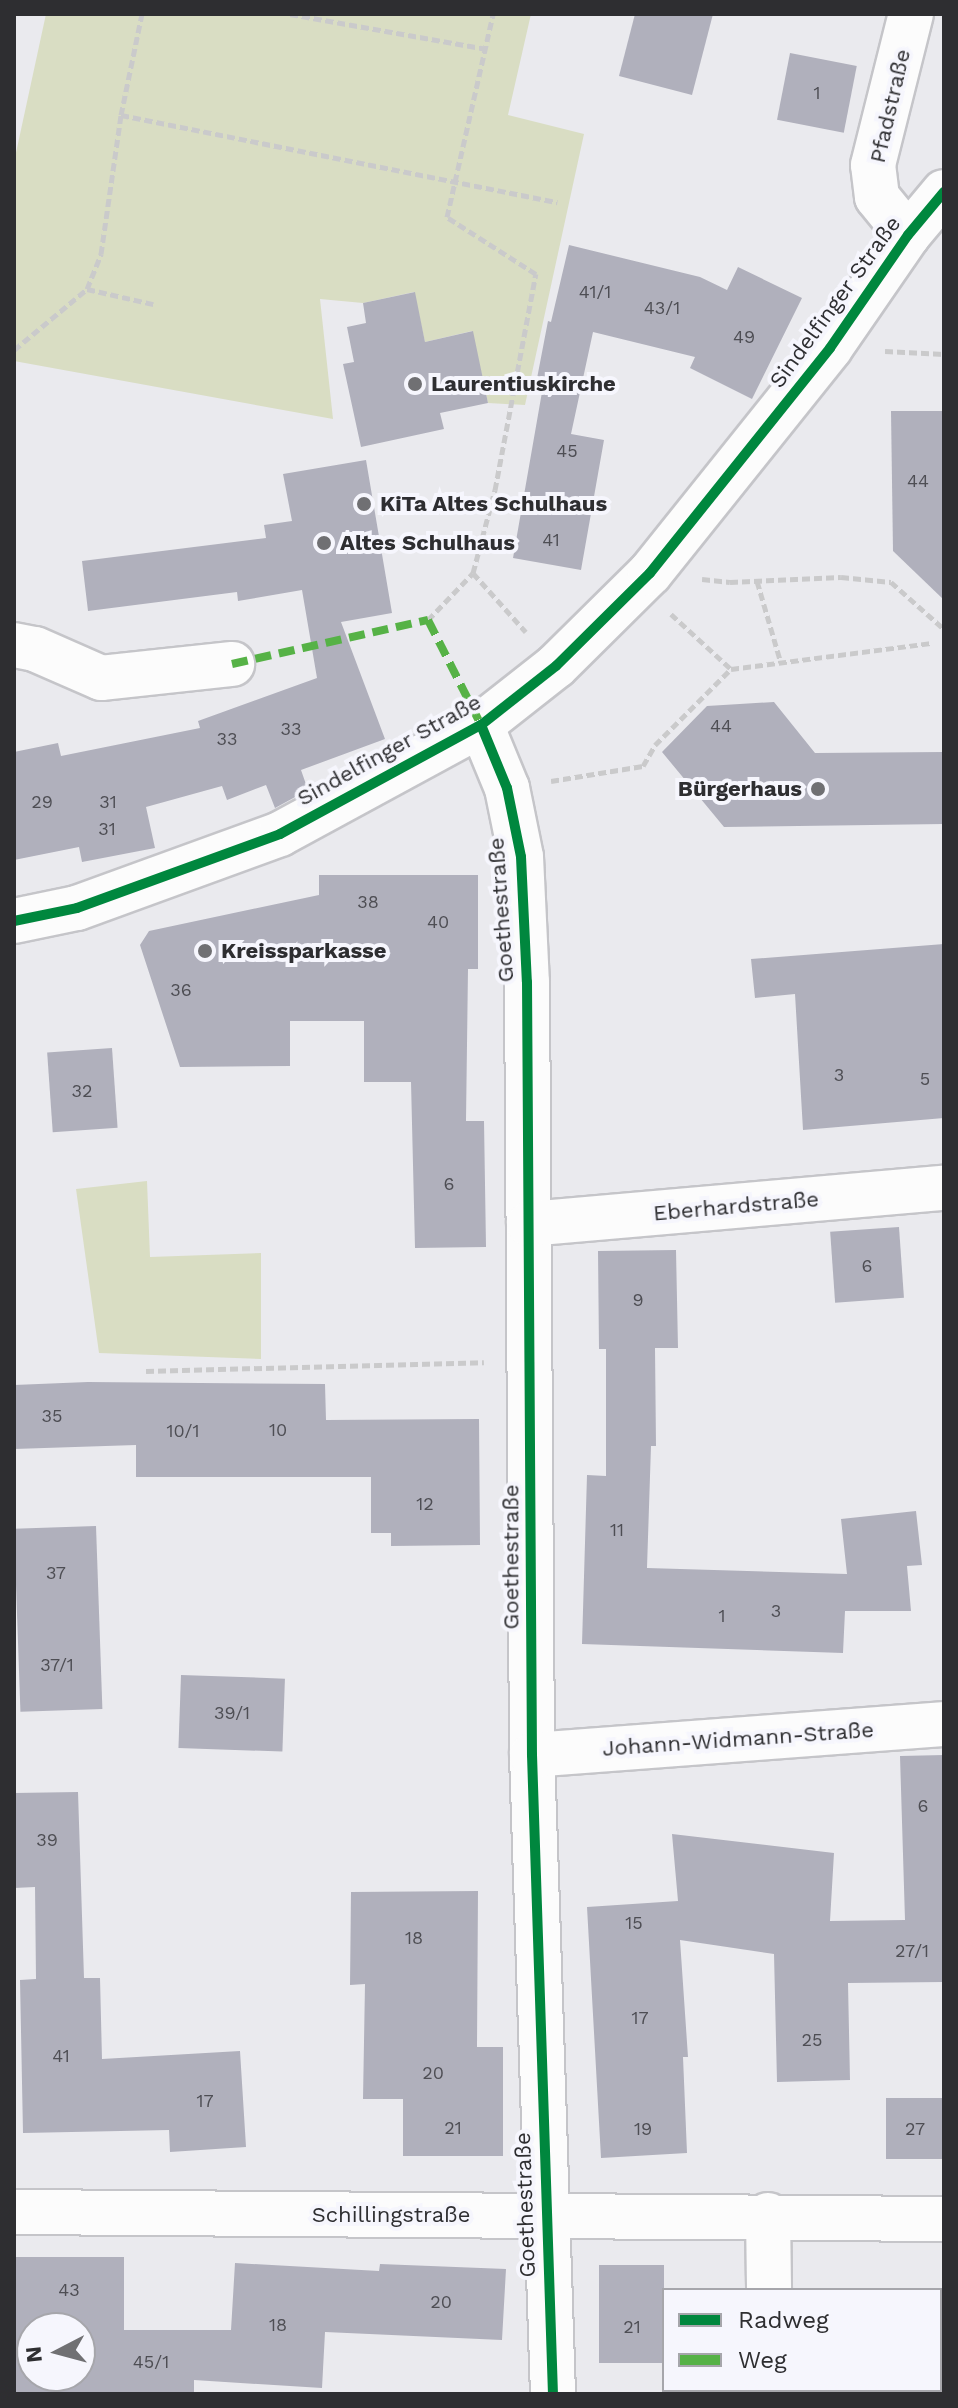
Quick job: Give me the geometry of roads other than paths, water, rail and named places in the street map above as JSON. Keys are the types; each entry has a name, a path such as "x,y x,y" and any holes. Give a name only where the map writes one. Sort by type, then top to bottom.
{"street":[{"name":"Pfadstraße","path":"911,14 873,165 877,197 929,219"},
{"name":"Sindelfinger Straße","path":"14,921 77,908 280,834 481,725 556,666 650,573 929,219"},
{"path":"14,645 35,649 101,678 232,664"},
{"name":"Goethestraße","path":"481,725 507,788 521,857 527,996 532,1755 553,2394"},
{"name":"Eberhardstraße","path":"529,1224 944,1188"},
{"name":"Johann-Widmann-Straße","path":"532,1755 944,1724"},
{"name":"Schillingstraße","path":"14,2212 545,2217 768,2215 944,2219"},
{"path":"768,2215 769,2288"}],"place":[{"name":"Laurentiuskirche","path":"415,384"},
{"name":"KiTa Altes Schulhaus","path":"364,504"},
{"name":"Altes Schulhaus","path":"324,543"},
{"name":"Bürgerhaus","path":"818,789"},
{"name":"Kreissparkasse","path":"205,951"}]}
